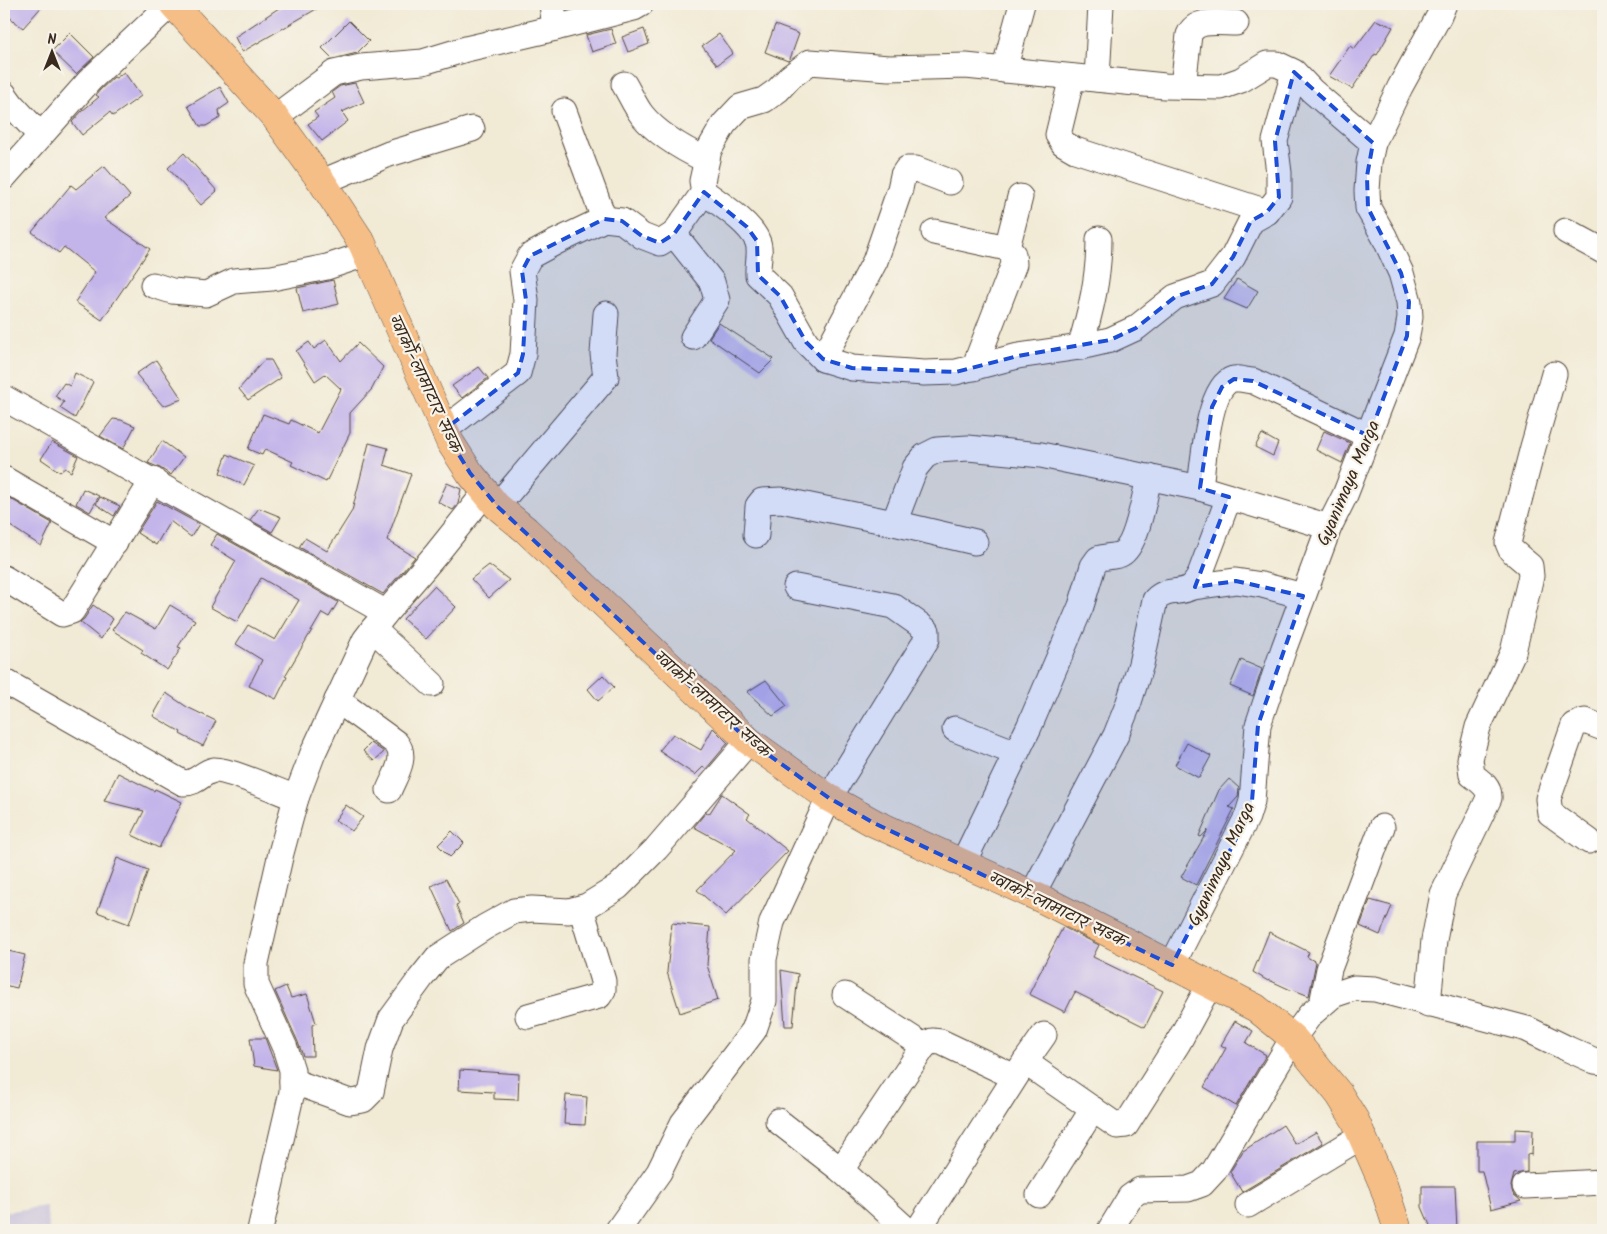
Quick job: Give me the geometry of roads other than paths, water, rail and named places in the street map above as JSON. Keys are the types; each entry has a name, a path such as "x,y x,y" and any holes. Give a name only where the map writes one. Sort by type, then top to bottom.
{"main road":[{"name":"ग्वार्को-लामाटार सडक","path":"172,4 275,117 322,182 362,243 450,442 470,473 491,500 526,530 749,741 829,798 874,823 1032,895 1256,1008 1293,1038 1339,1094 1362,1136 1383,1184 1398,1230"}],"street":[{"path":"4,177 90,80 172,4"},
{"path":"552,4 555,28"},
{"path":"275,117 334,73 361,67 423,62 466,49 634,8 641,4"},
{"path":"1004,70 1022,4"},
{"path":"1101,4 1084,78 1058,135 1064,143 1075,150 1267,212"},
{"name":"Gyanimaya Marga","path":"1172,965 1247,817 1252,801 1258,725 1329,527 1345,495 1407,336 1410,317 1409,302 1401,273 1384,236 1368,208 1367,176 1373,143 1444,4"},
{"path":"1183,86 1189,35 1192,28 1201,23 1236,23"},
{"path":"1294,72 1275,142 1280,173 1279,197 1267,212 1251,221 1233,257 1212,284 1175,298 1136,328 1110,340 1080,347 1018,356 956,372 924,373 852,368 823,359 806,342 780,296 758,275 757,264 759,254 757,241 747,227 704,192 702,181 706,160 709,150 724,124 740,107 764,100 810,62 889,68 966,66 1165,86 1221,86 1241,80 1267,64 1277,64 1294,72 1312,91 1373,143"},
{"path":"624,84 642,114 651,124 685,150 706,160"},
{"path":"4,94 40,135"},
{"path":"564,111 604,220"},
{"path":"322,182 389,154 472,129"},
{"path":"823,359 875,261 903,175 907,169 916,170 950,182"},
{"path":"444,430 518,373 523,354 526,300 522,271 530,256 604,220 622,221 642,236 660,243 674,234 704,192"},
{"path":"1007,248 1020,197"},
{"path":"1566,231 1603,250"},
{"path":"934,232 1007,248 1013,254 1014,264 974,368"},
{"path":"674,234 712,282 717,300 693,337"},
{"path":"1080,347 1092,304 1099,257 1099,239"},
{"path":"153,285 172,291 206,294 234,281 272,278 327,267 366,254"},
{"path":"260,1230 292,1092 292,1070 285,1048 256,984 256,963 281,853 296,798 313,752 365,640 379,622 437,553 491,500 606,377 603,342 606,314"},
{"path":"1428,1004 1434,940 1443,894 1489,798 1490,793 1485,786 1472,775 1470,759 1478,727 1513,652 1525,605 1531,576 1530,566 1511,550 1508,543 1554,374"},
{"path":"1200,488 1212,407 1222,387 1234,379 1253,381 1369,436"},
{"path":"4,398 153,480 376,608 379,622 432,684"},
{"path":"894,523 915,468 925,456 937,450 968,448 1041,455 1200,488 1329,527"},
{"path":"963,863 1016,753 1081,606 1093,566 1098,559 1120,554 1128,549 1133,539 1149,477"},
{"path":"4,479 115,543"},
{"path":"4,578 62,614 72,611 153,480"},
{"path":"1192,587 1199,577 1229,497"},
{"path":"756,535 758,506 762,501 781,500 975,542"},
{"path":"1032,895 1116,734 1141,664 1155,600 1170,591 1236,581 1262,585 1303,596"},
{"path":"618,1230 659,1172 683,1123 754,1030 764,1001 764,959 772,922 829,798 920,651 926,638 927,631 920,624 893,606 796,587"},
{"path":"4,681 183,783 189,784 196,781 210,771 224,770 296,798"},
{"path":"337,700 401,748 402,758 388,790"},
{"path":"1589,841 1550,813 1548,799 1574,725 1585,721 1603,728"},
{"path":"955,729 1016,753"},
{"path":"292,1081 350,1102 363,1100 371,1092 380,1049 391,1019 437,958 484,927 514,911 532,909 570,911 587,906 618,887 675,828 749,741"},
{"path":"1322,1004 1329,969 1382,827"},
{"path":"528,1016 599,996 603,990 603,981 580,908"},
{"path":"841,1170 924,1046 932,1041 941,1042 1020,1070 1093,1108 1117,1126 1126,1125 1178,1043 1210,984"},
{"path":"1110,1230 1130,1197 1140,1190 1188,1189 1202,1184 1219,1163 1293,1038 1310,1015 1333,994 1354,988 1375,989 1527,1029 1568,1050 1595,1061 1603,1062"},
{"path":"846,995 924,1046"},
{"path":"918,1230 1044,1035"},
{"path":"1039,1195 1093,1108"},
{"path":"778,1121 841,1170 907,1230"},
{"path":"1248,1205 1362,1136"},
{"path":"1525,1186 1603,1182"}]}
